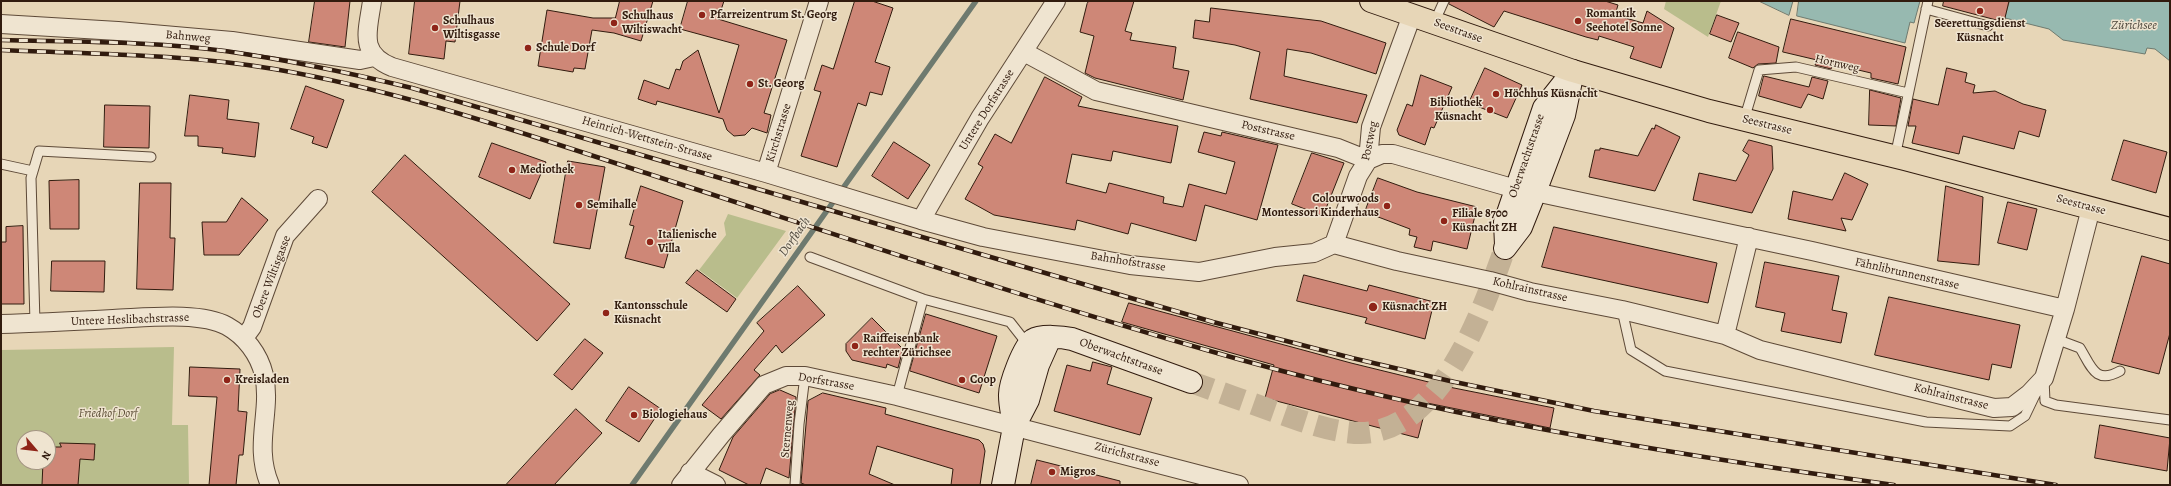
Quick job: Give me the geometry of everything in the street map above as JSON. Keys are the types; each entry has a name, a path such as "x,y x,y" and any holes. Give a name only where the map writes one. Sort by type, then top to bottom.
{"main road":[{"name":"Seestrasse","path":"1371,1 1573,71 1744,120 1895,157 2170,229"},
{"name":"Oberwachtstrasse","path":"1506,247 1505,222 1526,190 1544,108 1573,71"},
{"name":"Oberwachtstrasse","path":"1028,345 1038,338 1060,336 1190,382"},
{"path":"1003,485 1014,426 1028,400 1038,365 1050,338"},
{"path":"1014,426 1009,395 1028,345"}],"street":[{"path":"372,1 368,39 374,57"},
{"name":"Kirchstrasse","path":"766,173 819,1"},
{"name":"Untere Dorfstrasse","path":"921,220 980,118 1056,1"},
{"name":"Postweg","path":"1334,244 1358,176 1368,160 1371,127 1412,15"},
{"name":"Bahnweg","path":"1,24 118,31 232,41 360,60 374,57"},
{"name":"Poststrasse","path":"1024,52 1096,91 1338,148 1368,160"},
{"name":"Heinrich-Wettstein-Strasse","path":"374,57 388,65 417,75 766,173 921,220"},
{"path":"1368,160 1382,154 1393,154 1526,190"},
{"name":"Fähnlibrunnenstrasse","path":"1526,190 1749,237 2064,309"},
{"name":"Obere Wiltisgasse","path":"244,338 252,327 285,236 318,199"},
{"name":"Kohlrainstrasse","path":"1334,244 1397,261 1490,281 1530,292 1622,310 1726,335 1760,350 1994,408 2012,407 2029,394 2044,378 2091,208"},
{"name":"Bahnhofstrasse","path":"921,220 983,237 1114,262 1199,272 1275,256 1314,253 1334,244"},
{"path":"1726,335 1749,237"},
{"name":"Untere Heslibachstrasse","path":"1,324 169,317 204,319 226,325 244,338 257,355 264,375 265,397 261,451 266,476 270,485"},
{"name":"Dorfstrasse","path":"686,479 764,385 786,376 805,376 897,396 1014,426"},
{"name":"Zürichstrasse","path":"1014,426 1239,485"},
{"path":"686,479 716,485"}],"lane":[{"path":"1434,23 1444,1"},
{"path":"1895,157 1927,5 1988,26"},
{"name":"Hornweg","path":"1744,120 1758,70 1796,67 1908,93"},
{"path":"35,323 31,178 39,151 151,157"},
{"path":"1,164 33,171"},
{"path":"810,257 923,299 1010,322 1028,345"},
{"path":"897,396 923,299"},
{"path":"1622,310 1631,350 1665,371 1926,422 2010,426 2025,416 2044,378"},
{"path":"2056,339 2080,348 2095,373 2103,377 2112,376 2120,371"},
{"name":"Sternenweg","path":"795,485 799,424 805,376"},
{"path":"2044,378 2046,401 2056,405 2170,420"}],"green space":[{"path":"1666,1 1721,1 1708,37 1664,9"},
{"path":"728,214 786,231 737,298 699,270 726,235 724,223"},
{"name":"Friedhof Dorf","path":"174,347 172,425 188,425 189,485 1,485 1,350"}],"water":[{"path":"1759,1 1793,1 1789,15"},
{"path":"1799,1 1920,1 1914,23 1910,22 1905,43 1797,16"},
{"name":"Zürichsee","path":"2010,1 2170,1 2170,61 2155,49 2147,48 2145,54 2063,40 2049,29 2005,18"}],"building":[{"path":"315,1 350,1 345,47 309,42"},
{"name":"Schulhaus Wiltisgasse","path":"415,1 460,1 455,42 446,41 444,59 409,54"},
{"path":"620,1 653,1 641,41 614,33 592,30 585,69 574,68 573,72 538,66 547,10 593,18 615,18"},
{"name":"St. Georg","path":"688,1 724,1 718,19 787,40 764,113 771,115 767,133 752,128 745,135 734,136 727,130 723,119 657,101 656,105 638,99 644,80 669,89 676,69 680,70 683,61 698,50 719,113 739,45 680,29"},
{"path":"855,1 872,1 893,8 875,62 890,67 882,95 870,92 866,106 858,103 837,167 801,156 821,92 814,90 822,65 833,69"},
{"path":"1089,1 1134,1 1125,31 1132,33 1130,40 1176,47 1173,68 1189,71 1183,100 1095,78 1085,73 1094,36 1080,32"},
{"name":"Romantik Seehotel Sonne","path":"1450,1 1605,1 1618,5 1615,15 1643,23 1647,11 1674,28 1661,68 1630,58 1634,47 1599,36 1598,40 1586,37 1504,11 1494,27 1449,4"},
{"name":"Seerettungsdienst Küsnacht","path":"1944,1 2009,1 2004,22 1943,6"},
{"path":"1211,8 1321,21 1386,43 1376,74 1311,53 1287,49 1284,76 1367,95 1357,123 1250,99 1260,52 1235,45 1193,38 1195,20 1209,22"},
{"path":"1717,15 1739,23 1731,42 1710,34"},
{"path":"1791,19 1906,47 1898,84 1871,78 1871,73 1833,64 1831,69 1815,65 1817,60 1783,52"},
{"path":"1738,32 1779,47 1776,63 1758,64 1753,68 1729,58"},
{"name":"Höchhus Küsnacht","path":"1485,68 1522,85 1507,118 1469,103"},
{"path":"1947,68 1967,73 1965,82 1975,85 1973,93 1995,91 2023,104 2046,110 2039,137 2019,131 2014,149 1963,136 1959,154 1912,143 1916,126 1908,126 1913,99 1938,105"},
{"path":"1421,75 1452,87 1434,128 1431,127 1425,145 1399,135 1397,130 1407,104 1412,106"},
{"path":"1764,76 1809,87 1812,77 1828,81 1823,99 1808,94 1801,108 1759,96"},
{"path":"1045,77 1082,97 1078,106 1178,126 1171,163 1113,151 1111,161 1072,154 1066,183 1106,193 1109,183 1164,197 1163,203 1183,207 1189,184 1226,194 1235,162 1198,152 1204,132 1221,136 1222,132 1278,145 1257,220 1205,205 1196,241 1131,223 1128,234 1077,220 1075,230 994,215 965,199 983,167 978,164 995,134 1011,143"},
{"path":"306,86 344,100 327,148 312,143 314,137 291,129"},
{"path":"1870,90 1901,98 1896,126 1869,125"},
{"path":"190,95 229,100 227,119 259,123 255,157 222,153 223,148 198,146 198,136 185,136"},
{"path":"105,105 150,106 149,148 104,147"},
{"path":"1656,125 1680,137 1655,191 1589,177 1595,150 1600,150 1600,148 1638,156 1652,128 1654,129"},
{"path":"1749,140 1772,146 1773,169 1752,213 1693,200 1699,173 1736,181 1749,155 1743,151"},
{"path":"2124,140 2167,152 2156,193 2112,180"},
{"path":"894,142 930,165 908,199 872,176"},
{"name":"Mediothek","path":"492,143 546,162 530,199 479,177"},
{"path":"1312,153 1344,163 1323,216 1292,204"},
{"path":"405,155 570,304 537,341 372,192"},
{"name":"Semihalle","path":"568,161 605,167 590,249 554,243"},
{"path":"1845,173 1868,184 1852,220 1841,218 1846,231 1788,219 1793,191 1832,200"},
{"path":"1378,178 1417,192 1477,207 1467,249 1433,241 1431,251 1414,247 1417,237 1409,235 1410,229 1365,212"},
{"path":"79,180 79,229 50,229 49,181"},
{"path":"140,183 171,183 170,238 175,238 173,290 137,289"},
{"name":"Italienische Villa","path":"641,186 683,201 664,268 625,258 634,226 630,225"},
{"path":"1946,186 1983,197 1979,265 1938,261"},
{"path":"242,198 268,220 239,255 204,255 202,222 226,222"},
{"path":"2008,202 2037,209 2027,250 1998,243"},
{"path":"23,226 24,304 1,304 1,242 6,242 6,227"},
{"path":"1554,227 1717,263 1708,303 1542,267"},
{"path":"2142,256 2170,264 2170,333 2159,374 2112,362"},
{"path":"52,261 105,261 104,292 51,291"},
{"path":"1765,262 1839,276 1832,310 1847,313 1841,343 1781,331 1785,313 1756,307"},
{"path":"697,270 736,299 727,312 686,283"},
{"path":"1304,275 1367,291 1369,285 1434,302 1425,339 1365,323 1367,318 1297,301"},
{"path":"798,286 825,315 782,353 776,345 754,370 760,375 721,419 702,405 764,331 757,323"},
{"path":"1889,297 2020,325 2011,368 1992,364 1989,380 1875,355"},
{"path":"1129,303 1351,363 1449,387 1554,408 1550,428 1427,403 1418,438 1265,398 1274,365 1122,322"},
{"path":"926,314 997,336 979,393 910,371"},
{"path":"872,318 903,349 898,368 887,364 886,368 852,360 846,351 846,344"},
{"path":"585,339 603,353 572,390 554,375"},
{"path":"1093,362 1112,367 1107,384 1152,398 1140,435 1054,411 1067,365 1090,371"},
{"path":"190,367 240,369 238,411 247,412 243,455 239,455 236,485 209,485 217,397 189,396"},
{"name":"Biologiehaus","path":"629,387 661,409 639,442 606,421"},
{"path":"780,390 796,397 789,478 766,468 760,485 749,485 719,470 733,437 770,394"},
{"path":"823,393 886,408 885,414 979,440 983,444 985,451 980,485 951,485 953,469 877,446 869,474 895,485 806,485 801,483 808,401"},
{"path":"576,409 602,433 554,485 506,485"},
{"path":"2100,425 2170,438 2167,471 2095,458"},
{"path":"60,443 95,444 94,460 80,459 78,485 42,485 43,470 56,470 56,447 61,447"},
{"path":"1037,460 1120,481 1120,485 1031,485"}],"waterway":[{"name":"Dorfbach","path":"632,485 976,1"}],"tunnel":[{"path":"1191,382 1329,429 1361,433 1389,427 1414,412 1436,390 1455,363 1471,334 1505,248"}],"railway":[{"path":"1,40 113,42 169,45 272,58 342,72 412,88 1213,322 1352,358 1450,381 1594,411 2056,485"},
{"path":"1,50 138,55 206,60 274,69 370,89 465,115 1065,308 1203,349 1288,372 1373,394 1546,430 1720,460 1894,485"}],"place":[{"name":"Seerettungsdienst Küsnacht","path":"1980,11"},
{"name":"Pfarreizentrum St. Georg","path":"702,15"},
{"name":"Romantik Seehotel Sonne","path":"1578,21"},
{"name":"Schulhaus Wiltiswacht","path":"614,23"},
{"name":"Schulhaus Wiltisgasse","path":"435,28"},
{"name":"Schule Dorf","path":"528,48"},
{"name":"St. Georg","path":"750,84"},
{"name":"Höchhus Küsnacht","path":"1496,94"},
{"name":"Bibliothek Küsnacht","path":"1490,110"},
{"name":"Mediothek","path":"512,170"},
{"name":"Semihalle","path":"579,205"},
{"name":"Colourwoods Montessori Kinderhaus","path":"1387,206"},
{"name":"Filiale 8700 Küsnacht ZH","path":"1444,221"},
{"name":"Italienische Villa","path":"650,242"},
{"name":"Küsnacht ZH","path":"1373,307"},
{"name":"Kantonsschule Küsnacht","path":"606,313"},
{"name":"Raiffeisenbank rechter Zürichsee","path":"855,346"},
{"name":"Kreisladen","path":"227,380"},
{"name":"Coop","path":"962,380"},
{"name":"Biologiehaus","path":"634,415"},
{"name":"Migros","path":"1052,472"}]}
